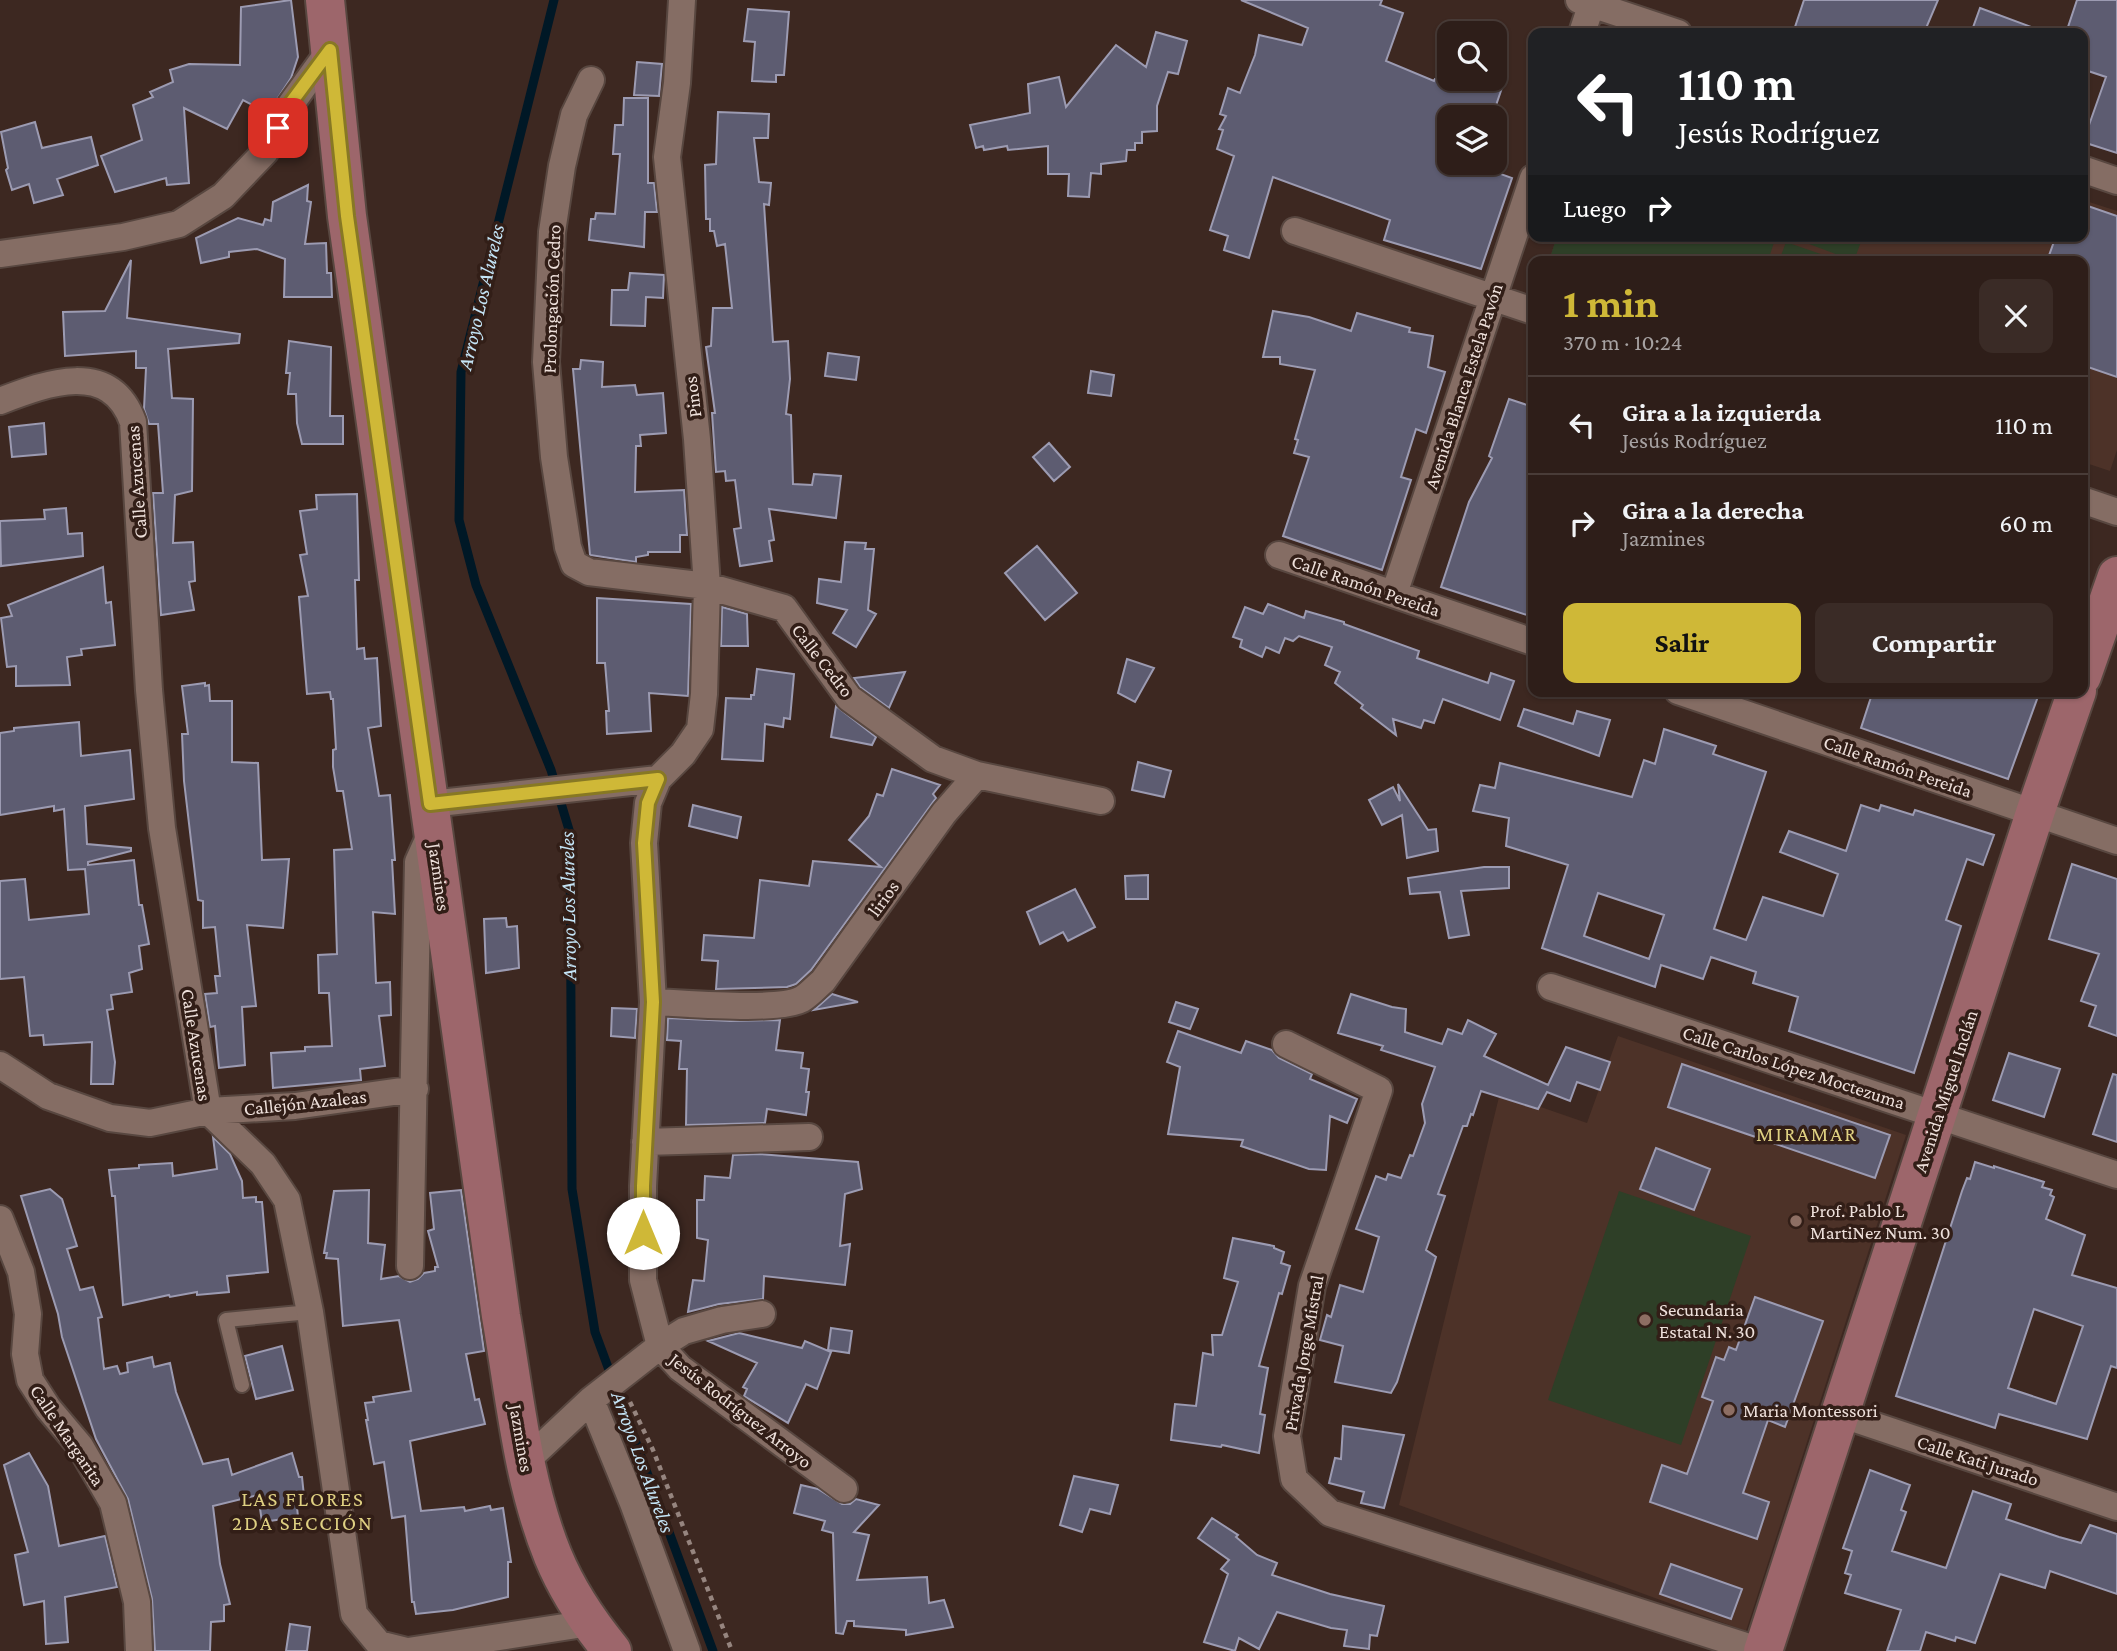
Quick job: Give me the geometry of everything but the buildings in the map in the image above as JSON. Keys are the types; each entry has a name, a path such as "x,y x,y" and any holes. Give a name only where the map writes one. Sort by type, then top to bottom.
{"main road":[{"name":"Jazmines","path":"326,0 347,216 501,1316 528,1478 553,1557 601,1637"},
{"path":"2088,659 2117,576"},
{"name":"Avenida Miguel Inclán","path":"1762,1651 2075,697"}],"street":[{"name":"Pinos","path":"658,779 683,754 699,729 704,694 707,586 696,439 667,157 677,83 682,0"},
{"path":"1583,28 1588,1 1664,28"},
{"path":"0,254 123,237 179,224 223,196 265,152 290,104 330,50"},
{"name":"Prolongación Cedro","path":"574,564 568,547 554,457 546,362 552,232 562,166 574,116 591,79"},
{"path":"2088,171 2117,181"},
{"name":"Avenida Blanca Estela Pavón","path":"1394,594 1528,193"},
{"path":"1295,231 1528,309"},
{"name":"Calle Azucenas","path":"0,401 41,386 75,380 116,392 128,407 133,422 149,690 162,828 208,1111 263,1164 287,1200 310,1312 354,1614 379,1644 408,1651 601,1637"},
{"path":"2088,502 2117,512"},
{"name":"Calle Ramón Pereida","path":"1279,555 1528,640"},
{"name":"Calle Cedro","path":"574,564 589,572 707,586 784,608 849,698 933,759 977,775"},
{"name":"Calle Ramón Pereida","path":"1696,697 2117,841"},
{"path":"977,775 1101,801"},
{"name":"lirios","path":"653,1002 765,1006 785,1005 802,999 823,981 944,813 977,775"},
{"path":"410,1266 418,862 432,816 538,792 658,779"},
{"name":"Jesús Rodríguez Arroyo","path":"658,779 648,803 644,843 653,1002 643,1186 643,1280 660,1346 680,1368 844,1489"},
{"name":"Calle Carlos López Moctezuma","path":"1551,986 2117,1175"},
{"name":"Privada Jorge Mistral","path":"1286,1044 1379,1090 1312,1286 1287,1436 1294,1479 1330,1513 1762,1651"},
{"name":"Callejón Azaleas","path":"0,1065 48,1096 110,1118 150,1123 208,1111 295,1106 415,1089"},
{"path":"645,1142 809,1137"},
{"name":"Calle Margarita","path":"0,1219 21,1272 29,1314 25,1354 30,1380 48,1408 80,1446 113,1503 137,1602 139,1651"},
{"path":"526,1461 606,1389 660,1346 684,1331 722,1320 762,1314"},
{"path":"606,1389 633,1503 687,1651"},
{"name":"Calle Kati Jurado","path":"1840,1414 2117,1507"}],"lane":[{"path":"242,1385 226,1320 310,1312"}],"path":[{"path":"606,1389 653,1450 732,1651"}],"shaded area":[{"path":"2088,202 2117,211 2117,450 2110,471 2088,464 2088,256 1551,256 1555,242 2088,242"},
{"name":"Secundaria Estatal N. 30","path":"1618,1036 1906,1135 1746,1631 1399,1505 1500,1093 1587,1123"}],"green space":[{"path":"1555,242 1774,242 1770,256 1551,256"},
{"path":"1786,242 1827,256 1781,256"},
{"path":"1804,242 1861,242 1856,256 1841,256"},
{"path":"1619,1191 1751,1236 1681,1445 1548,1400"}],"waterway":[{"name":"Arroyo Los Alureles","path":"554,0 461,372 459,520 476,585 551,770 570,833 572,1189 595,1332 713,1651"}],"place":[{"name":"Prof. Pablo L MartiNez Num. 30","path":"1796,1221"},
{"name":"Secundaria Estatal N. 30","path":"1645,1320"},
{"name":"Maria Montessori","path":"1729,1410"}],"district":[{"name":"MIRAMAR","path":"1807,1134"},
{"name":"LAS FLORES 2DA SECCIÓN","path":"303,1511"}],"route":[{"path":"278,128 290,104 330,50 347,216 430,804 658,779 648,803 644,843 653,1002 643,1233"}]}
